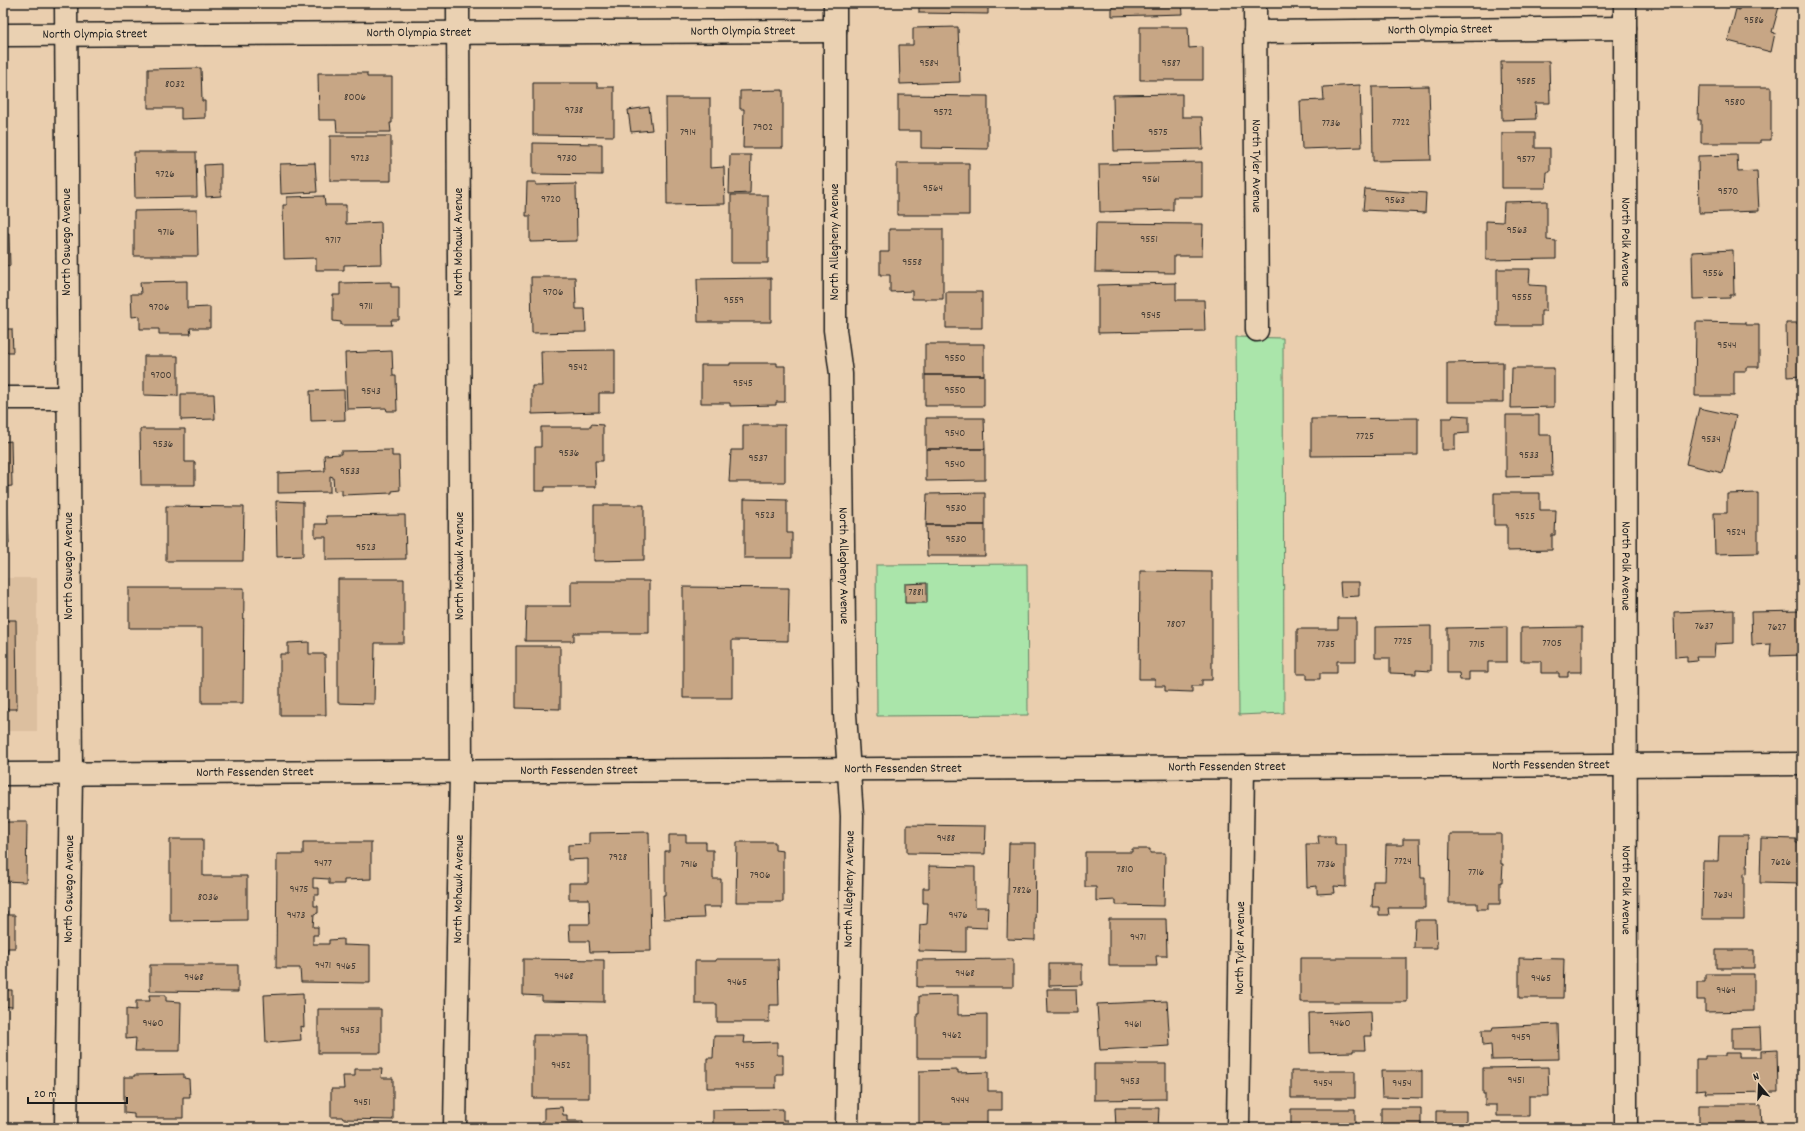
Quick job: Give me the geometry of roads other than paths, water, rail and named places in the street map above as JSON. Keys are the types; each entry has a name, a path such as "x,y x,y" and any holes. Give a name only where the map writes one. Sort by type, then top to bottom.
{"street":[{"name":"North Oswego Avenue","path":"66,3 70,774 66,1128"},
{"name":"North Mohawk Avenue","path":"455,1128 461,771 458,3"},
{"name":"North Allegheny Avenue","path":"835,3 835,330 841,374 845,714 852,816 847,1128"},
{"name":"North Tyler Avenue","path":"1255,3 1257,330"},
{"name":"North Polk Avenue","path":"1625,3 1626,1128"},
{"name":"North Olympia Street","path":"1255,32 1625,28"},
{"name":"North Olympia Street","path":"3,35 835,31"},
{"path":"3,398 68,398"},
{"name":"North Fessenden Street","path":"3,774 849,768 1802,764"},
{"name":"North Tyler Avenue","path":"1238,1128 1243,767"}]}
